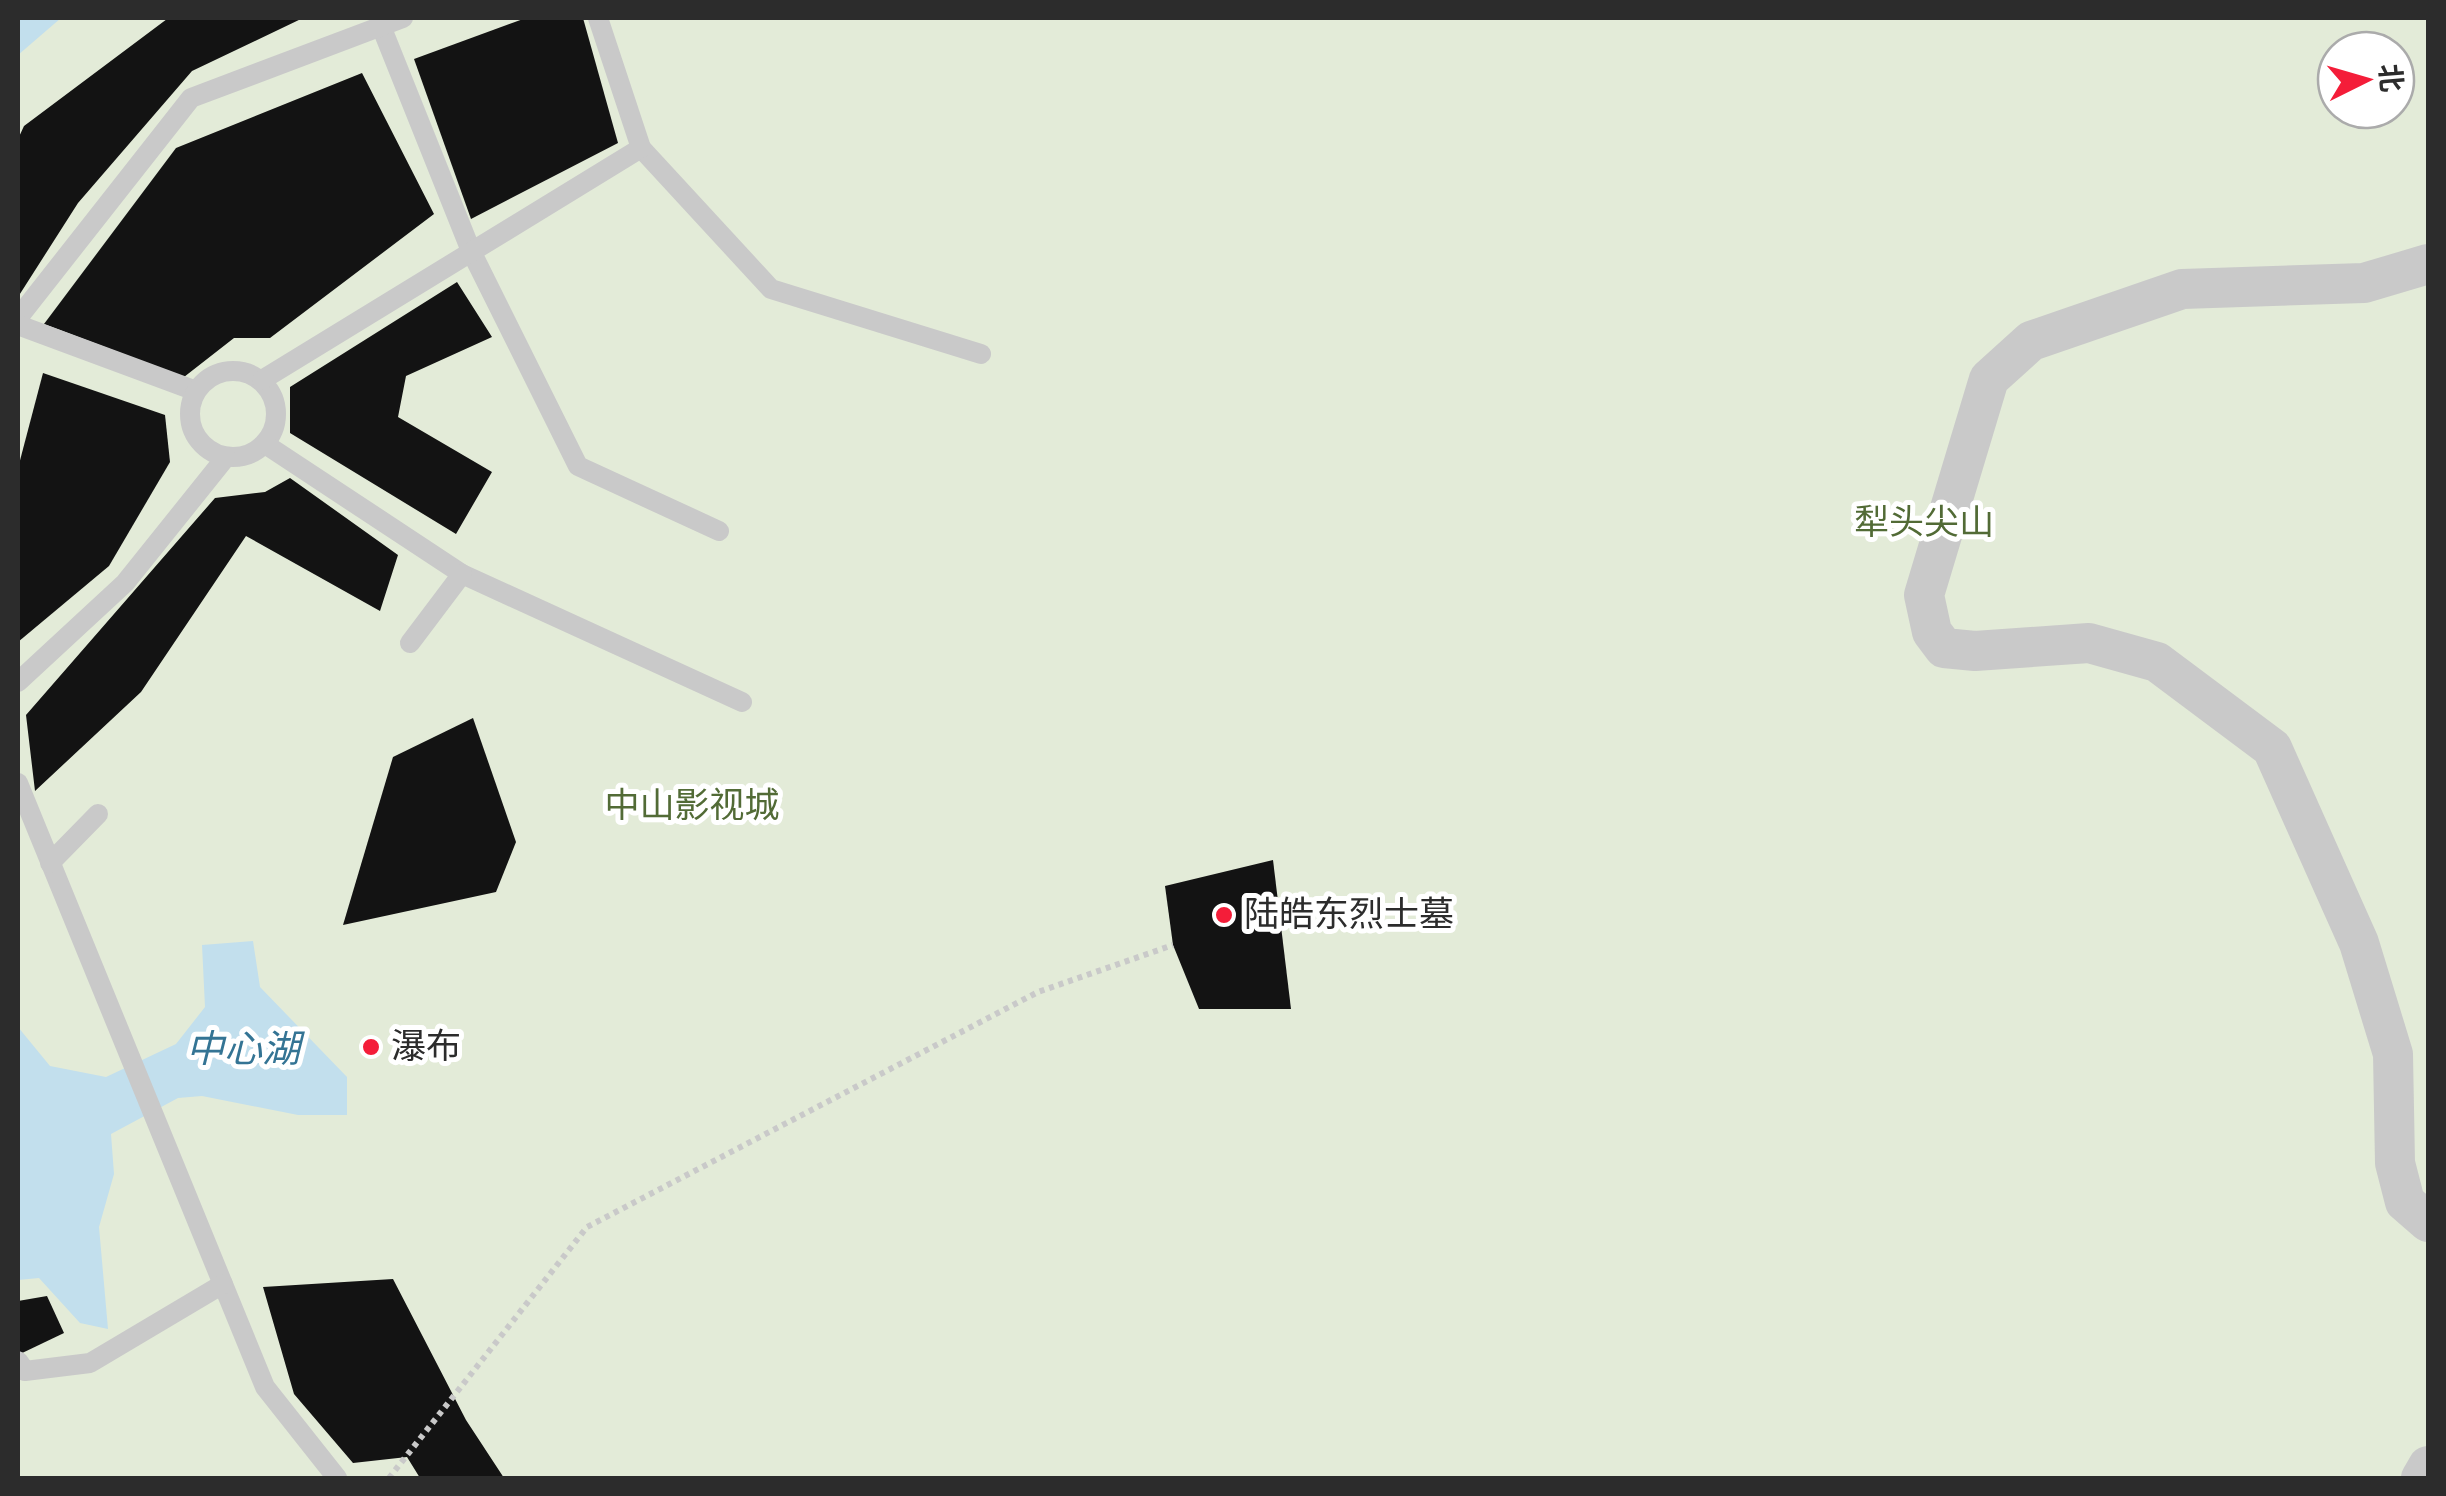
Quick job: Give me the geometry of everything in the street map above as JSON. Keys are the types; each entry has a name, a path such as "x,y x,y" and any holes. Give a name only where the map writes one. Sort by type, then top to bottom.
{"street":[{"path":"2428,264 2364,283 2182,289 2032,342 1989,379 1924,595 1932,632 1944,648 1974,651 2089,643 2157,662 2272,748 2359,943 2393,1054 2394,1163 2406,1202 2428,1222"},
{"path":"2421,1478 2428,1466"}],"lane":[{"path":"196,390 18,322 191,98 403,18"},
{"path":"598,18 641,148 771,289 981,354"},
{"path":"380,26 472,251 578,466 719,530"},
{"path":"262,380 641,148"},
{"path":"234,370 262,380 276,405 277,420 265,444 253,453 226,456 213,452 194,432 191,404 196,390 206,379 234,370"},
{"path":"265,444 462,574 742,702"},
{"path":"18,682 124,582 226,456"},
{"path":"410,643 462,574"},
{"path":"18,783 265,1387 336,1478"},
{"path":"50,863 98,814"},
{"path":"18,1361 25,1371 90,1363 223,1284"}],"path":[{"path":"389,1478 586,1227 1038,992 1173,945"}],"green space":[{"name":"中山影视城","path":"18,18 2428,18 2428,1478 18,1478"}],"water":[{"path":"18,18 61,18 18,55"},
{"name":"中心湖","path":"253,941 260,987 347,1077 347,1115 298,1115 202,1096 178,1098 111,1134 114,1174 99,1227 108,1329 80,1323 39,1278 18,1280 18,1027 50,1066 106,1077 176,1044 205,1007 202,945"}],"building":[{"path":"303,18 192,71 78,203 18,297 18,139 24,126 167,19"},
{"path":"526,18 583,18 618,143 471,219 414,59"},
{"path":"362,73 434,214 270,338 234,338 184,377 44,324 176,148"},
{"path":"457,282 492,337 406,376 398,417 492,472 456,534 290,433 290,387"},
{"path":"43,373 165,415 170,462 109,566 18,642 18,468"},
{"path":"290,478 398,555 380,611 246,536 141,692 35,791 26,715 215,498 265,492"},
{"path":"473,718 516,842 496,892 343,925 393,757"},
{"name":"陆皓东烈士墓","path":"1273,860 1291,1009 1199,1009 1173,945 1165,886"},
{"path":"393,1279 466,1420 504,1478 420,1478 407,1457 353,1463 294,1394 263,1287"},
{"path":"47,1296 64,1333 18,1355 18,1301"}],"place":[{"name":"陆皓东烈士墓","path":"1224,915"},
{"name":"瀑布","path":"371,1047"}],"park label":[{"name":"犁头尖山","path":"1924,523"}]}
